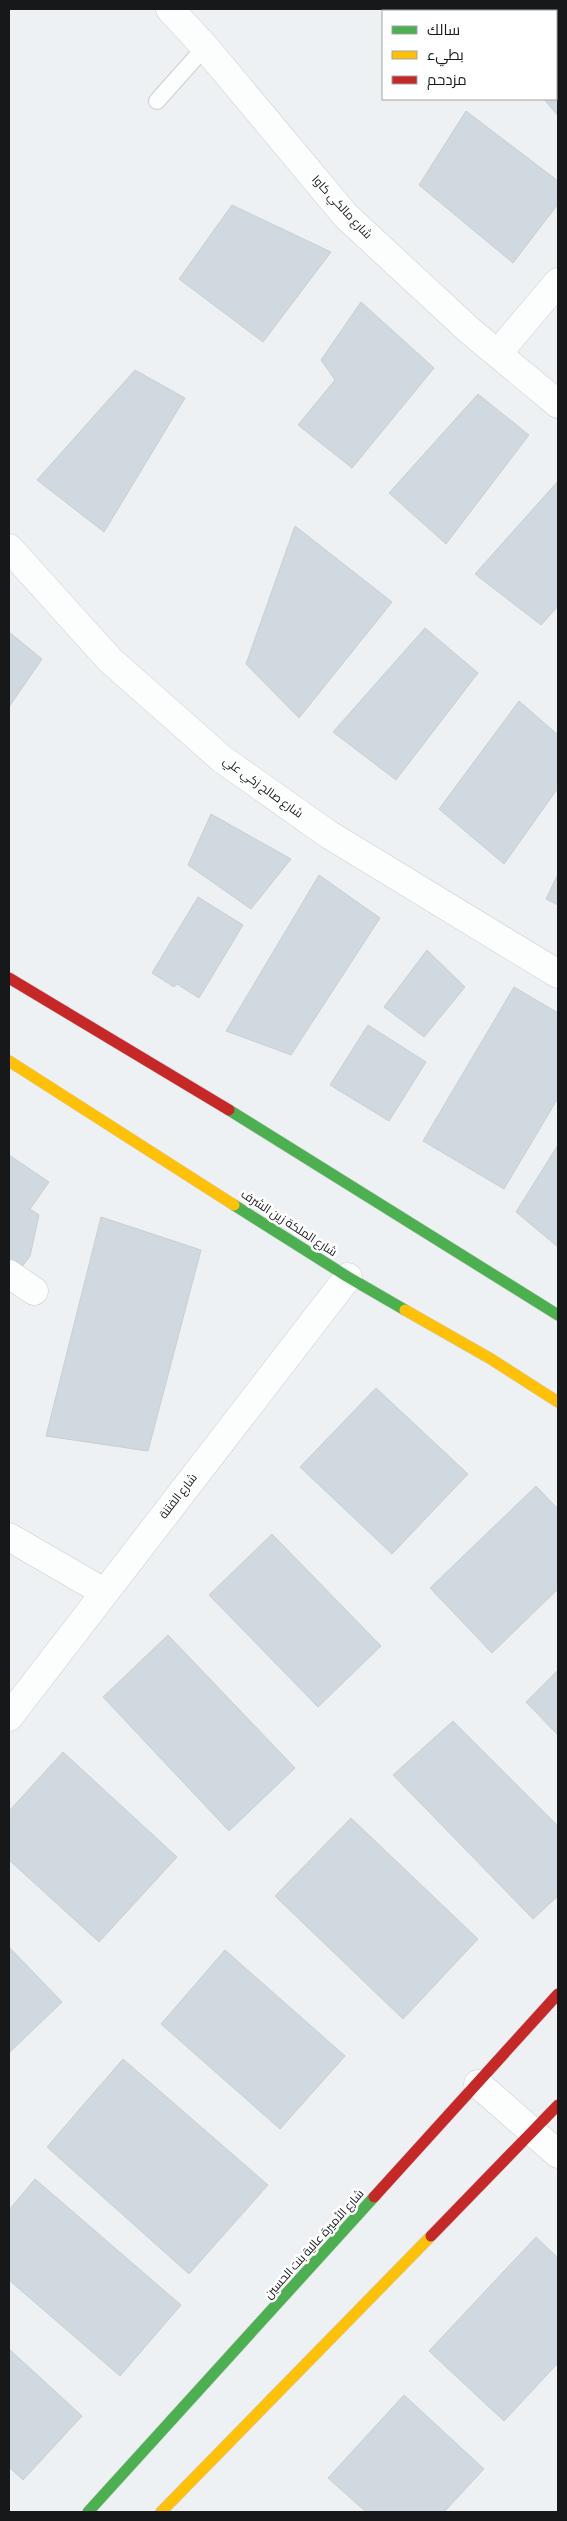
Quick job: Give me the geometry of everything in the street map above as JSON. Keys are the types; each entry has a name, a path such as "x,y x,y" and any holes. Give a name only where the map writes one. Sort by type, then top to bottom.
{"main road":[{"path":"9,978 188,1084 558,1315"},
{"name":"شارع الملكة زين الشرف","path":"9,1061 348,1276 491,1359 554,1407"},
{"name":"شارع الأميرة عالية بنت الحسين","path":"88,2512 558,1994"},
{"path":"161,2512 558,2105"}],"street":[{"name":"شارع مالكي كاوا","path":"170,9 205,47 346,216 462,324 558,404"},
{"path":"498,353 558,282"},
{"name":"شارع صالح زكي علي","path":"9,548 110,660 222,759 328,834 558,974"},
{"path":"9,1274 34,1291"},
{"name":"شارع الفتنة","path":"9,1718 348,1276"},
{"path":"9,1537 104,1592"},
{"path":"478,2084 534,2131 558,2154"}],"lane":[{"path":"157,101 205,47"}],"building":[{"path":"558,9 558,116 545,100 557,100 557,10 552,10"},
{"path":"466,111 558,181 558,204 513,263 419,185"},
{"path":"232,205 331,252 263,342 179,279"},
{"path":"361,302 434,368 352,468 298,425 335,380 321,360"},
{"path":"135,370 185,398 104,532 37,480"},
{"path":"478,394 529,435 446,544 389,493"},
{"path":"558,481 558,606 541,625 475,574"},
{"path":"295,526 392,602 299,718 246,664"},
{"path":"425,628 478,673 396,780 333,732"},
{"path":"9,632 42,659 9,707"},
{"path":"519,701 558,735 558,788 504,864 439,809"},
{"path":"211,814 291,859 251,909 188,865"},
{"path":"558,874 558,905 546,899"},
{"path":"319,875 380,918 291,1055 226,1031"},
{"path":"198,897 243,925 199,998 177,984 174,987 152,973"},
{"path":"427,950 465,987 424,1037 384,1007"},
{"path":"514,987 558,1013 558,1098 504,1189 423,1141"},
{"path":"368,1025 426,1062 389,1121 330,1085"},
{"path":"558,1145 558,1247 516,1212"},
{"path":"9,1155 49,1182 30,1209 39,1215 30,1256 21,1268 9,1260"},
{"path":"101,1217 201,1250 148,1451 46,1436"},
{"path":"376,1388 468,1474 392,1554 300,1467"},
{"path":"536,1486 558,1509 558,1589 492,1653 430,1588"},
{"path":"272,1534 381,1646 318,1707 209,1595"},
{"path":"168,1635 295,1768 229,1831 103,1697"},
{"path":"558,1670 558,1735 526,1702"},
{"path":"453,1721 558,1826 558,1896 533,1919 393,1775"},
{"path":"63,1752 177,1857 99,1942 9,1860 9,1811"},
{"path":"351,1818 478,1939 403,2019 275,1896"},
{"path":"9,1947 62,2002 9,2053"},
{"path":"225,1950 345,2056 280,2129 161,2024"},
{"path":"123,2059 268,2185 189,2274 47,2147"},
{"path":"35,2179 181,2305 120,2376 9,2280 9,2210"},
{"path":"536,2237 558,2258 558,2363 504,2421 429,2351"},
{"path":"9,2349 82,2416 23,2480 9,2467"},
{"path":"404,2395 484,2469 444,2512 366,2512 328,2478"}],"traffic: fast":[{"path":"229,1110 558,1315"},
{"path":"234,1205 348,1277 405,1310"},
{"path":"88,2512 374,2197"}],"traffic: slow":[{"path":"9,1061 234,1205"},
{"path":"405,1310 491,1359 558,1402"},
{"path":"161,2512 431,2236"}],"traffic: jam":[{"path":"9,978 229,1110"},
{"path":"374,2197 558,1994"},
{"path":"431,2236 558,2105"}]}
